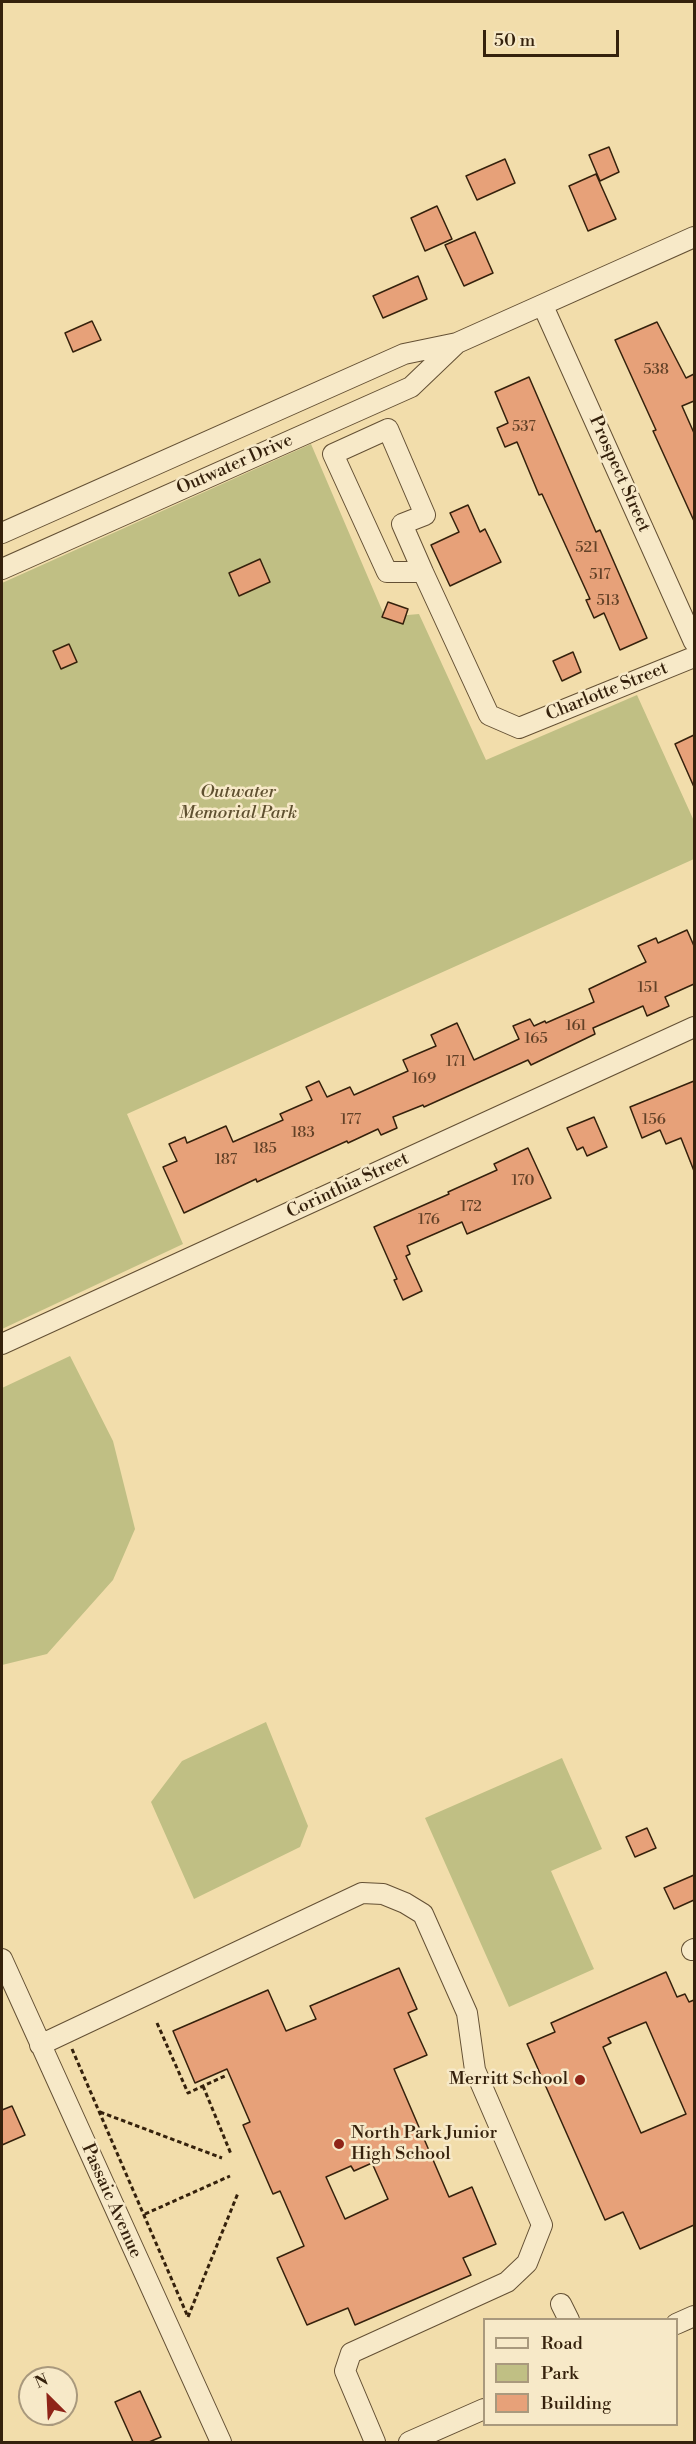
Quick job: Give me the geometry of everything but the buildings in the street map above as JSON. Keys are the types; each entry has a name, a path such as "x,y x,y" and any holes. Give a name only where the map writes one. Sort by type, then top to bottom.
{"street":[{"name":"Outwater Drive","path":"2,533 404,354 458,343 694,237"},
{"name":"Prospect Street","path":"543,306 694,642"},
{"name":"Outwater Drive","path":"2,569 411,387 458,343"},
{"path":"388,429 333,454 387,572 423,572 402,524 425,515 388,429 395,394"},
{"name":"Charlotte Street","path":"423,572 489,715 519,728 694,657"},
{"name":"Corinthia Street","path":"2,1344 694,1027"},
{"path":"40,2045 362,1893 383,1894 423,1914 467,2013 475,2070 542,2225 528,2263 507,2282 351,2353 345,2372 375,2442"},
{"name":"Passaic Avenue","path":"2,1959 221,2442"},
{"path":"678,2323 694,2316"},
{"path":"409,2442 483,2409"}],"path":[{"path":"158,2023 188,2093 227,2075"},
{"path":"65,2033 188,2317 238,2193"},
{"path":"202,2086 231,2154"},
{"path":"100,2112 222,2158"},
{"path":"145,2214 230,2175"}],"green space":[{"name":"Outwater Memorial Park","path":"311,444 385,617 419,614 486,760 637,695 694,821 694,859 127,1114 183,1244 2,1329 2,583"},
{"path":"70,1356 113,1441 135,1529 113,1580 47,1654 2,1665 2,1388"},
{"path":"266,1722 308,1826 300,1847 194,1899 151,1802 182,1761"},
{"path":"562,1758 602,1849 551,1871 594,1969 509,2007 425,1818"}],"place":[{"name":"Merritt School","path":"580,2080"},
{"name":"North Park Junior High School","path":"339,2144"}]}
